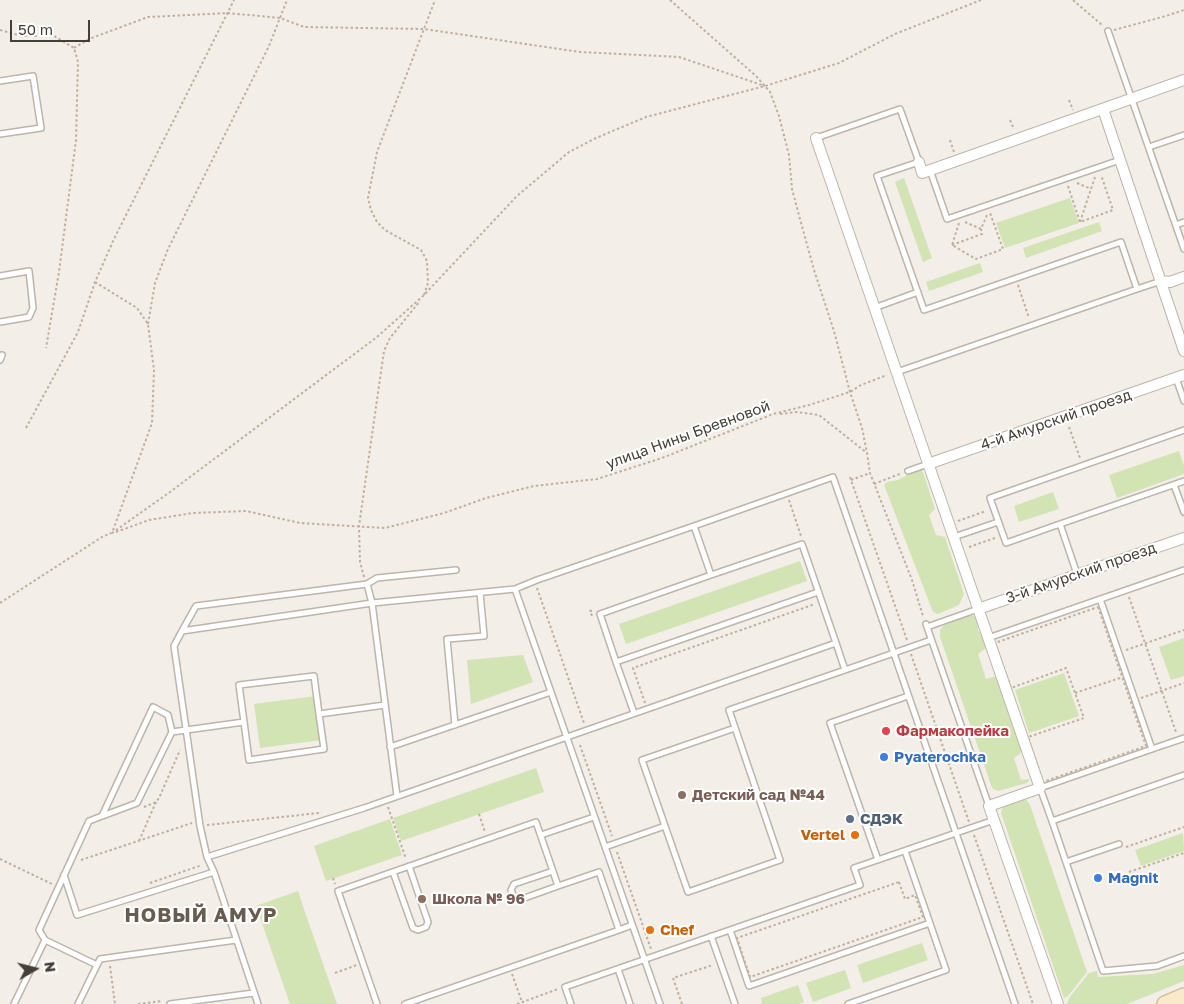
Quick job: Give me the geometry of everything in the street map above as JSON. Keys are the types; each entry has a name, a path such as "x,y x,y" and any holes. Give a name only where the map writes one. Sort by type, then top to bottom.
{"main road":[{"path":"1165,1004 1184,996"}],"street":[{"path":"918,162 922,173 1184,80"},
{"path":"1103,109 1184,351"},
{"path":"816,138 1040,788 989,806 1058,1004"},
{"path":"1161,281 1170,282 1184,277"},
{"name":"4-й Амурский проезд","path":"928,464 1180,377"},
{"name":"3-й Амурский проезд","path":"978,609 1184,538"}],"lane":[{"path":"1108,31 1184,249"},
{"path":"0,81 33,76 41,128 0,134"},
{"path":"816,138 900,109 918,162 877,176 924,310 1121,242 1138,289"},
{"path":"1149,147 1184,135"},
{"path":"930,170 947,219 1120,160"},
{"path":"1176,225 1184,222"},
{"path":"0,276 28,271 33,308 29,317 0,322"},
{"path":"897,372 1161,281"},
{"path":"874,308 918,292"},
{"path":"1180,377 1184,402"},
{"path":"1184,430 990,498 1006,543 1184,481"},
{"path":"908,471 928,464"},
{"path":"182,630 372,603 515,590 535,581 833,477 1015,1004"},
{"path":"1174,485 1184,512"},
{"path":"954,537 998,522"},
{"path":"1060,524 1077,575"},
{"path":"694,526 711,575"},
{"path":"634,713 600,614 802,544 845,670"},
{"path":"258,1004 214,872 207,857 200,826 174,646 196,606 366,584 377,578 456,570"},
{"name":"3-й Амурский проезд","path":"988,638 1184,570"},
{"path":"366,584 372,603 397,796"},
{"path":"515,590 660,1004"},
{"path":"616,662 818,592"},
{"path":"455,725 447,639 484,636 480,593"},
{"path":"1100,599 1152,749"},
{"path":"978,609 926,625 989,806"},
{"path":"735,728 642,760 688,892 780,860 735,728 728,710 931,640"},
{"path":"207,857 397,796 836,643"},
{"path":"314,676 319,714 324,749 249,760 239,685 314,676"},
{"path":"390,748 551,692"},
{"path":"878,860 830,723 908,696"},
{"path":"319,714 385,705"},
{"path":"97,965 45,940 39,930 90,821 137,803 172,732 168,715 153,707 102,816"},
{"path":"172,732 244,722"},
{"path":"1181,739 1040,788 1103,971 1157,966 1184,956"},
{"path":"1052,821 1184,775"},
{"path":"541,836 594,817"},
{"path":"571,1004 565,987 860,885 854,868 994,820"},
{"path":"377,1004 338,891 536,822 558,886"},
{"path":"605,847 665,826"},
{"path":"1066,862 1120,846"},
{"path":"848,1004 946,970 905,851"},
{"path":"393,872 413,928 418,930 426,927 428,922 408,866"},
{"path":"553,871 514,884 512,890 514,897 519,900 599,872 619,930"},
{"path":"64,875 77,915 214,872"},
{"path":"730,930 749,986 930,923"},
{"path":"405,1004 632,925"},
{"path":"711,936 735,1004"},
{"path":"14,1004 45,940"},
{"path":"78,1004 100,959 236,940"},
{"path":"618,969 630,1004"},
{"path":"170,1004 254,992"}],"path":[{"path":"26,428 78,332 95,282 114,239 234,0"},
{"path":"112,533 152,423 154,370 148,324 155,283 168,249 269,46 288,0"},
{"path":"366,584 360,562 359,526 384,351 390,338 423,296 428,283 427,261 421,250 385,230 376,222 370,210 368,198 377,152 435,0"},
{"path":"670,0 765,86 770,92 780,116 789,155 792,189 814,270 862,428 870,473 912,580 926,625"},
{"path":"0,603 102,536 112,533 377,337 423,296 517,196 569,152 596,138 646,117 765,86 839,63 896,34 981,0"},
{"path":"1073,0 1108,31 1184,10"},
{"path":"74,48 89,39 148,17 228,13 280,18 304,27 424,29 580,52 679,57 765,86"},
{"path":"0,30 22,36 54,36 74,48 78,62 76,140 59,272 46,348"},
{"path":"1080,222 1098,168"},
{"path":"1080,222 1113,210 1098,168"},
{"path":"1065,179 1091,189"},
{"path":"1065,179 1080,222"},
{"path":"989,210 1002,249 976,259 952,245 982,234 980,229 989,210"},
{"path":"952,245 960,220 980,229"},
{"path":"95,282 137,308 148,324"},
{"path":"1017,283 1030,321"},
{"name":"улица Нины Бревновой","path":"112,533 149,520 184,514 246,511 300,522 385,528 444,513 486,498 534,486 597,480 662,458 773,414 850,392 882,376 897,372"},
{"path":"773,414 797,412 819,416 866,453"},
{"path":"1067,422 1081,462"},
{"path":"874,484 908,471"},
{"path":"870,473 850,478 1033,1004"},
{"path":"788,498 802,537 806,536"},
{"path":"954,523 990,510"},
{"path":"535,581 587,730"},
{"path":"1127,590 1162,691 1181,739"},
{"path":"645,703 633,668 822,602"},
{"path":"1098,607 1146,746 1043,782 1028,737 1084,718 1075,693 1066,668 1011,688 996,643 1098,607"},
{"path":"593,620 590,611 599,608"},
{"path":"1118,652 1184,630"},
{"path":"1075,693 1122,677"},
{"path":"1135,700 1184,683"},
{"path":"385,800 408,866"},
{"path":"139,841 156,802"},
{"path":"200,826 326,812"},
{"path":"479,814 487,839"},
{"path":"76,865 81,860 194,822"},
{"path":"1120,846 1184,827"},
{"path":"1129,872 1184,853"},
{"path":"147,884 202,865 200,857"},
{"path":"0,859 59,887"},
{"path":"737,938 899,882 905,899 915,895 923,917 750,977"},
{"path":"109,963 115,1004"},
{"path":"336,973 363,963"},
{"path":"682,1004 673,978 713,964 715,972"},
{"path":"510,968 522,1002"},
{"path":"517,1004 565,987"}],"green space":[{"path":"904,178 932,258 923,262 895,182"},
{"path":"1070,198 1079,223 1005,248 996,223"},
{"path":"1099,222 1102,231 1026,258 1023,248"},
{"path":"980,263 983,272 929,291 926,282"},
{"path":"1179,451 1184,466 1184,474 1117,498 1109,475"},
{"path":"918,469 922,470 935,509 929,515 936,535 945,537 964,594 959,605 938,614 933,612 884,485"},
{"path":"1053,492 1059,509 1019,522 1014,506"},
{"path":"800,561 807,581 626,644 619,624"},
{"path":"968,615 974,616 977,620 978,631 982,633 986,644 986,648 978,654 986,679 996,676 1022,749 1020,754 1014,758 1021,780 1030,779 1027,783 998,791 993,789 991,785 940,637 940,630 943,626"},
{"path":"1184,638 1184,676 1171,680 1159,647"},
{"path":"523,655 533,682 471,704 467,660"},
{"path":"1064,673 1079,716 1029,733 1015,690"},
{"path":"316,696 322,740 260,748 254,704"},
{"path":"536,768 544,792 401,841 393,818"},
{"path":"1025,798 1030,805 1087,972 1068,996 1064,998 1001,813 1003,806"},
{"path":"390,819 402,855 326,881 314,846"},
{"path":"1183,833 1184,851 1141,866 1135,850"},
{"path":"298,891 337,1004 290,1004 256,906"},
{"path":"922,943 928,960 863,983 857,965"},
{"path":"1184,965 1184,981 1127,1004 1067,1004 1069,998 1089,973 1097,971 1098,977 1153,974"},
{"path":"845,970 851,988 813,1002 806,983"},
{"path":"798,985 804,1002 799,1004 762,1004 761,998"}],"place":[{"name":"Фармакопейка","path":"886,731"},
{"name":"Pyaterochka","path":"884,757"},
{"name":"Детский сад №44","path":"682,795"},
{"name":"СДЭК","path":"850,819"},
{"name":"Vertel","path":"855,835"},
{"name":"Magnit","path":"1098,878"},
{"name":"Школа № 96","path":"422,899"},
{"name":"Chef","path":"650,930"}],"district":[{"name":"НОВЫЙ АМУР","path":"201,916"}]}
